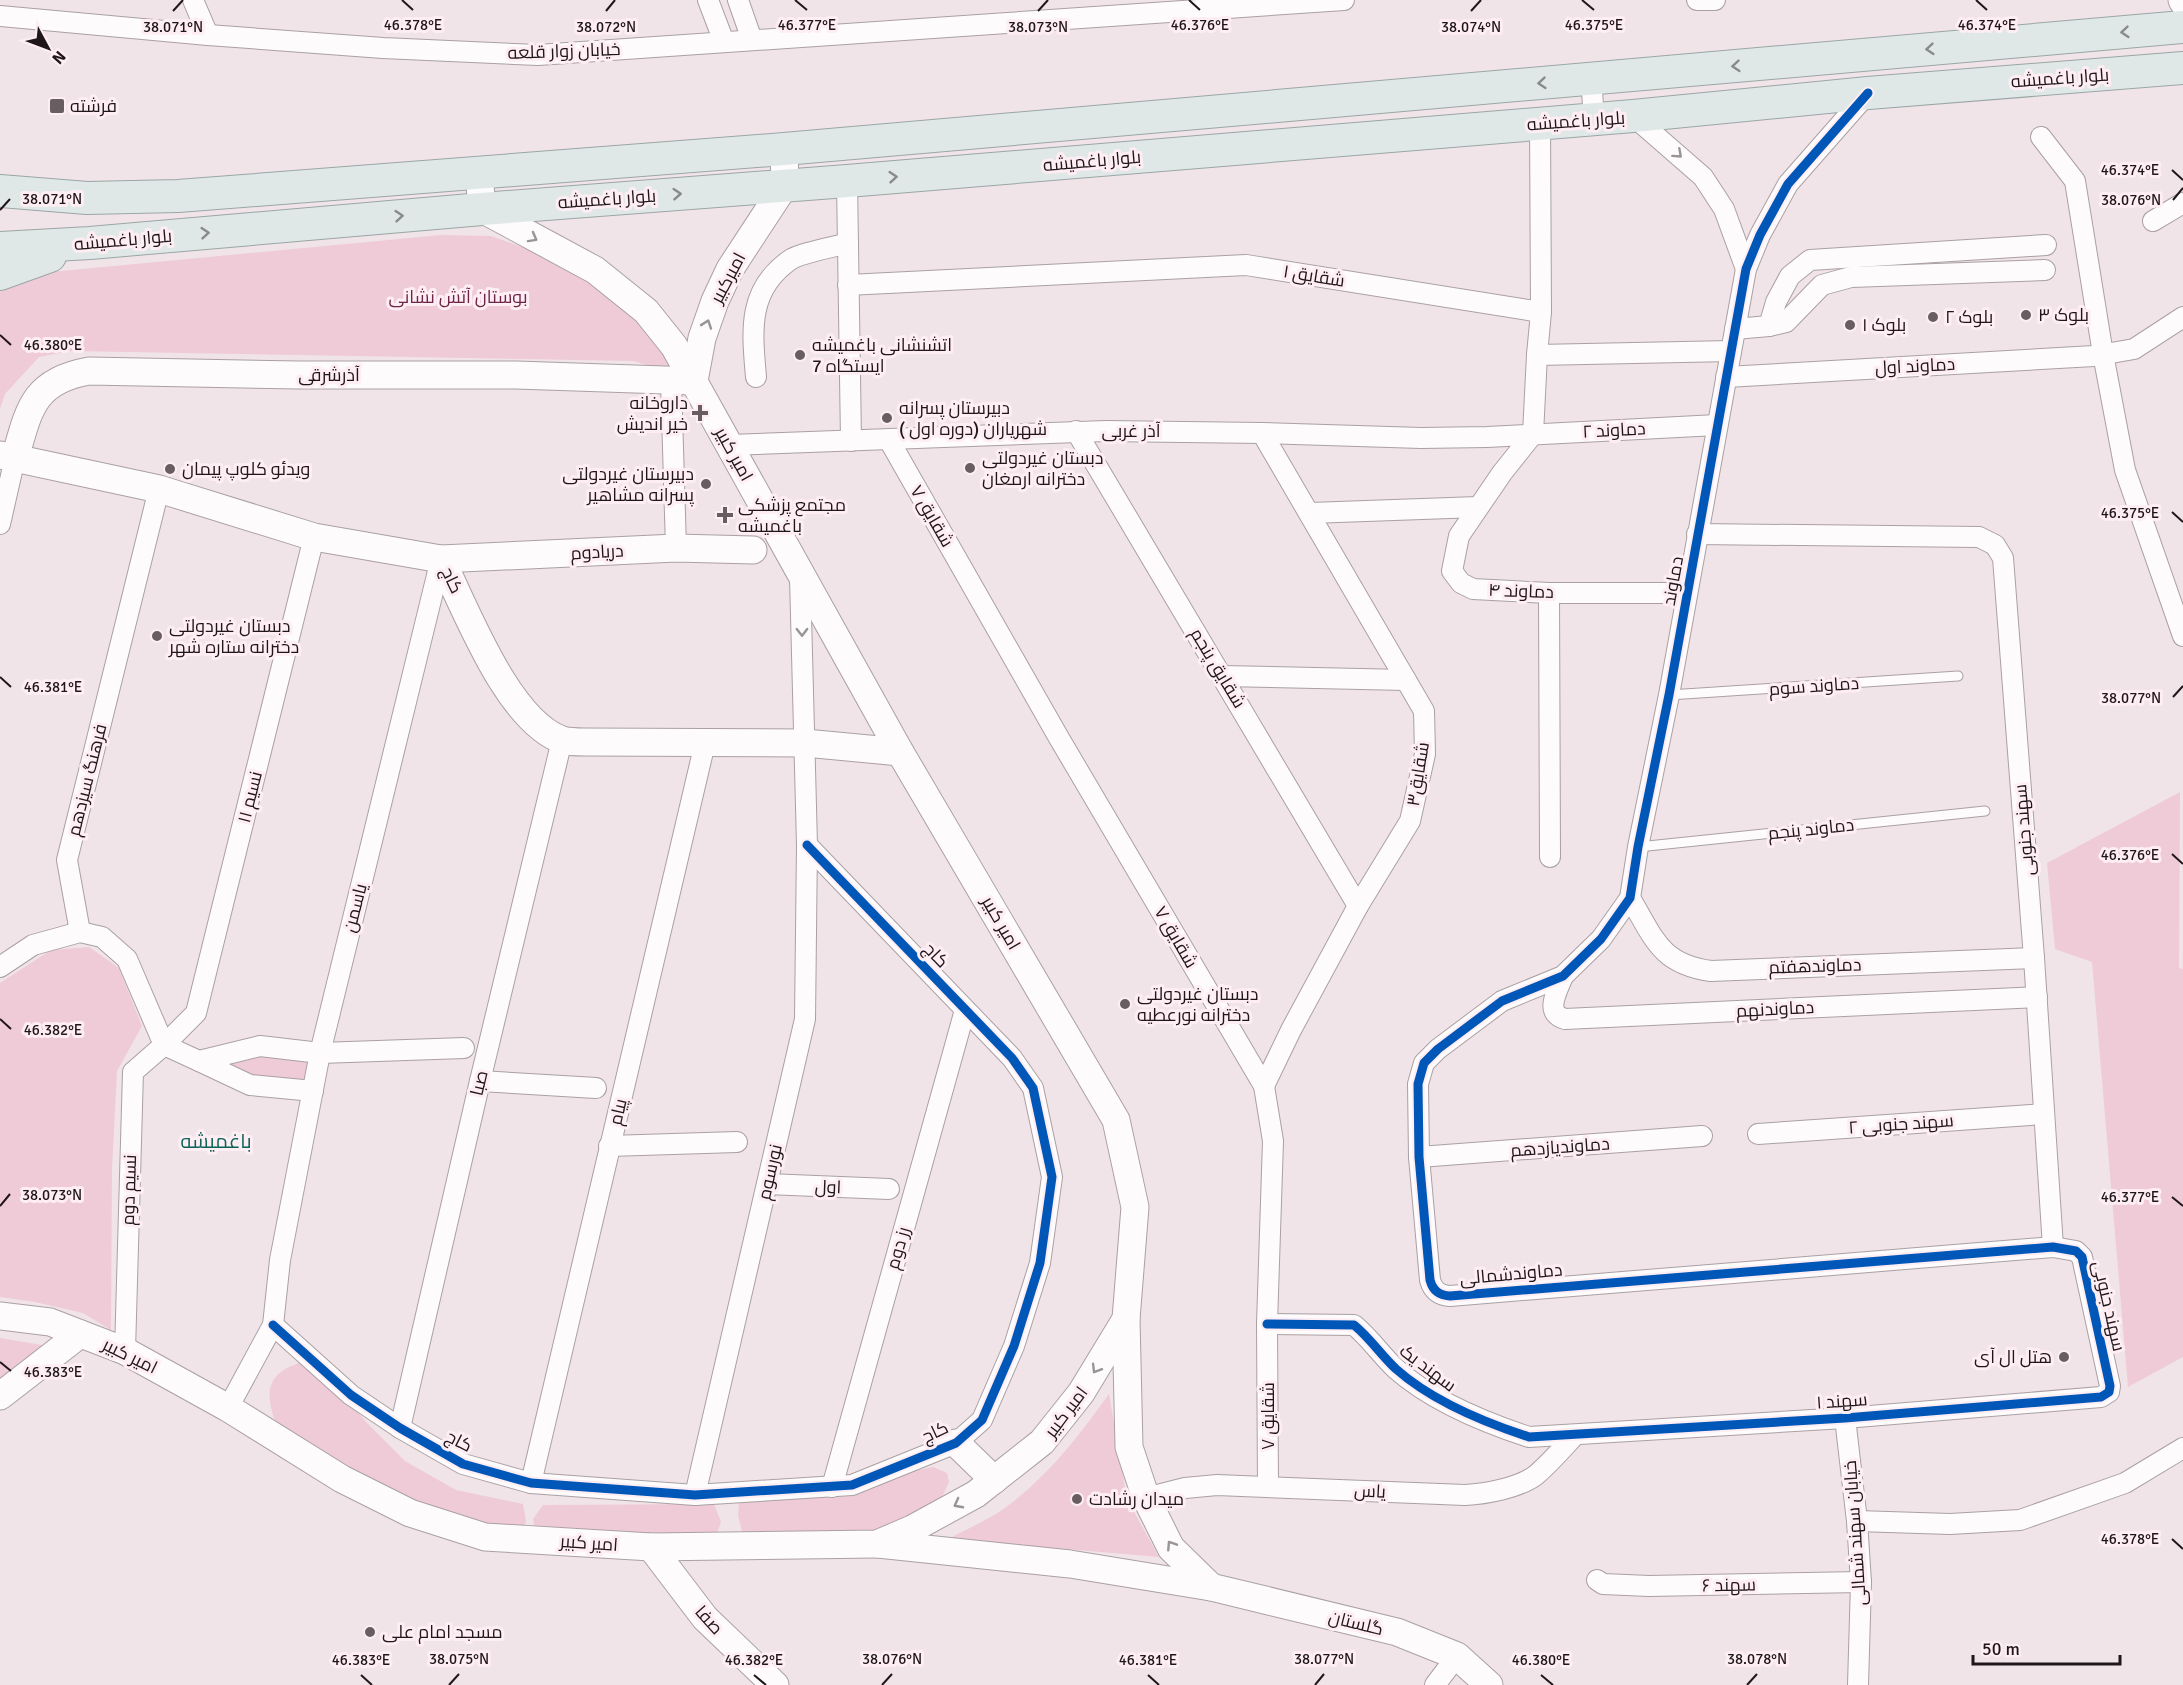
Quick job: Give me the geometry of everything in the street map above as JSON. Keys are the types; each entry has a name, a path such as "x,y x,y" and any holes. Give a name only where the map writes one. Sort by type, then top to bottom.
{"main road":[{"name":"بلوار باغمیشه","path":"0,191 87,198 178,196 784,149 2183,27"},
{"name":"بلوار باغمیشه","path":"0,248 90,243 482,209 847,181 1633,116 1868,93 2183,69"},
{"path":"784,149 785,185"},
{"path":"479,173 482,209"},
{"name":"امیرکبیر","path":"682,381 730,269 785,185"},
{"name":"امیر کبیر","path":"0,1316 50,1322 125,1351 228,1408 342,1479 410,1513 485,1536 651,1547 877,1544 912,1529 976,1494 1042,1442 1081,1393 1126,1319 1135,1207 1116,1120 900,752 729,445 682,381 674,346 646,311 595,270 482,209"},
{"path":"0,274 90,243"},
{"name":"آذرشرقی","path":"8,456 36,399 48,387 67,375 89,371 299,375 516,375 682,381"},
{"name":"کاج","path":"8,456 159,489 314,537 441,559 501,682 535,723 562,740 805,743 900,752"},
{"name":"دریادوم","path":"441,559 676,548 753,550"},
{"path":"1126,1319 1129,1447 1146,1498 1171,1548 1211,1587"},
{"path":"0,1396 80,1334"},
{"path":"956,1443 994,1480"},
{"name":"گلستان","path":"877,1544 1070,1564 1211,1587 1397,1632 1456,1656 1490,1685"},
{"name":"صفا","path":"651,1547 705,1618 775,1685"}],"street":[{"path":"193,0 208,35"},
{"path":"708,0 724,42"},
{"path":"738,0 752,40"},
{"name":"خیابان زوار قلعه","path":"0,16 383,48 538,55 1344,0"},
{"path":"1591,78 1594,119"},
{"name":"دماوند","path":"1630,898 1746,269 1760,235 1788,184 1868,93"},
{"path":"1633,116 1703,177 1724,209 1746,269"},
{"path":"1533,434 1541,312 1540,123"},
{"path":"2041,137 2075,181 2103,354 2125,470 2183,636"},
{"path":"847,181 851,441"},
{"path":"2153,221 2183,203"},
{"path":"756,377 752,332 755,305 770,279 791,258 848,243"},
{"path":"1768,326 1776,302 1790,276 1810,260 2046,245"},
{"name":"شقایق ۱","path":"848,285 1246,265 1541,312"},
{"path":"1735,329 1786,322 1821,285 1851,276 2045,270"},
{"name":"دماوند اول","path":"1726,377 2103,354 2134,349 2183,317"},
{"path":"1537,355 1731,351"},
{"path":"676,548 682,381"},
{"path":"1532,412 1533,434"},
{"name":"دماوند ۲","path":"1533,434 1717,425"},
{"name":"آذر غربی","path":"729,445 1076,431 1421,438 1533,434"},
{"name":"شقایق پنجم","path":"1076,431 1358,906"},
{"name":"شقایق۳","path":"1262,433 1424,711 1425,754 1410,822 1358,906 1264,1086"},
{"name":"دماوند ۴","path":"1533,434 1459,536 1452,571 1461,583 1473,589 1549,593 1687,593"},
{"name":"شقایق ۷","path":"889,440 1059,738 1264,1086 1273,1141 1267,1324 1268,1486"},
{"path":"0,524 8,456"},
{"name":"فرهنگ سیزدهم","path":"80,932 67,860 159,489"},
{"path":"1310,513 1478,507"},
{"name":"سهند جنوبی","path":"1697,534 1979,537 1995,545 2003,558 2037,997 2053,1246 2076,1251 2082,1257 2110,1386 2109,1392"},
{"name":"نسیم ۱۱","path":"164,1045 196,1013 314,537"},
{"name":"یاسمن","path":"273,1325 279,1260 320,1053 441,559"},
{"path":"800,574 807,845"},
{"path":"1549,593 1550,857"},
{"path":"1222,676 1406,680"},
{"name":"صبا","path":"400,1428 562,740"},
{"name":"پیام","path":"531,1483 705,742"},
{"name":"کاج","path":"273,1325 351,1395 400,1428 463,1464 531,1483 695,1495 852,1485 956,1443 982,1420 1014,1346 1040,1263 1052,1177 1033,1088 1012,1058 807,845"},
{"name":"نورسوم","path":"695,1495 805,1019 807,845"},
{"name":"دماوندهفتم","path":"1630,898 1658,945 1672,959 1691,968 1711,971 2034,958"},
{"name":"دماوندشمالی","path":"1630,898 1600,939 1563,976 1502,1001 1438,1049 1424,1064 1418,1084 1419,1157 1430,1280 1438,1294 1444,1296 2053,1246"},
{"path":"0,967 33,945 80,932 102,937 127,959 164,1045 250,1085 313,1092"},
{"name":"دماوندنهم","path":"1563,976 1553,1008 1555,1013 1565,1019 2037,997"},
{"name":"رز دوم","path":"832,1487 965,1010"},
{"name":"نسیم دوم","path":"125,1351 133,1071 164,1045"},
{"path":"199,1061 260,1046 320,1053 464,1048"},
{"path":"480,1081 596,1088"},
{"name":"سهند جنوبی ۲","path":"1758,1134 2044,1114"},
{"name":"دماوندیازدهم","path":"1419,1157 1702,1137"},
{"path":"609,1146 737,1142"},
{"name":"اول","path":"767,1184 889,1189"},
{"name":"سهند یک","path":"1267,1324 1354,1325 1396,1369 1446,1403 1529,1437 1575,1435"},
{"path":"228,1408 273,1325"},
{"name":"سهند ۱","path":"1575,1435 1845,1418 2101,1397 2109,1392"},
{"name":"خیابان سهند شمالی","path":"1845,1418 1857,1521 1861,1582 1858,1685"},
{"name":"یاس","path":"1146,1498 1185,1488 1217,1485 1487,1494 1535,1475 1575,1435"},
{"path":"1857,1521 1950,1524 2020,1520 2125,1483 2183,1448"},
{"name":"سهند ۶","path":"1597,1580 1603,1584 1649,1586 1861,1582"},
{"path":"1435,1685 1456,1656"}],"lane":[{"name":"دماوند سوم","path":"1669,696 1958,676"},
{"name":"دماوند پنجم","path":"1638,847 1985,811"}],"green space":[{"name":"بوستان آتش نشانی","path":"441,235 491,236 565,262 632,311 658,340 672,373 634,361 69,351 39,357 5,394 0,409 0,284 19,275"},
{"path":"2180,792 2179,968 2183,969 2183,1357 2128,1387 2092,962 2055,949 2047,863"},
{"path":"89,947 119,968 142,1026 117,1071 112,1169 111,1330 83,1313 0,1297 0,983 51,950"},
{"path":"260,1052 314,1058 308,1086 256,1081 217,1061"},
{"path":"0,1338 48,1346 0,1385"},
{"path":"306,1361 336,1384 366,1422 405,1461 456,1490 523,1504 526,1521 522,1533 407,1505 277,1427 270,1403 271,1385 282,1371"},
{"path":"1109,1394 1127,1499 1159,1557 949,1539 996,1514 1033,1485 1073,1441"},
{"path":"933,1467 947,1473 949,1482 943,1495 932,1507 870,1536 743,1535 738,1516 739,1501 853,1496 914,1471"},
{"path":"714,1504 721,1522 716,1536 535,1531 533,1519 543,1505"}],"cycle path":[{"path":"1267,1324 1354,1325 1396,1369 1426,1391 1476,1417 1529,1437 1845,1418 2101,1397 2109,1392 2110,1386 2082,1257 2076,1251 2053,1247 1450,1296 1437,1292 1430,1280 1419,1157 1418,1084 1424,1063 1438,1049 1502,1001 1563,976 1601,939 1630,898 1746,269 1760,235 1788,184 1868,93"},
{"path":"273,1325 351,1395 400,1428 463,1464 531,1483 695,1495 852,1485 956,1443 982,1420 1014,1346 1040,1263 1052,1177 1033,1088 1012,1058 807,845"}],"place":[{"name":"فرشته","path":"57,106"},
{"name":"بلوک ۳","path":"2026,315"},
{"name":"بلوک ۲","path":"1933,317"},
{"name":"بلوک ۱","path":"1850,325"},
{"name":"اتشنشانی باغمیشه ایستگاه 7","path":"800,355"},
{"name":"داروخانه خیر اندیش","path":"700,413"},
{"name":"دبیرستان پسرانه شهریاران (دوره اول )","path":"887,418"},
{"name":"دبستان غیردولتی دخترانه ارمغان","path":"970,468"},
{"name":"ویدئو کلوپ پیمان","path":"170,469"},
{"name":"دبیرستان غیردولتی پسرانه مشاهیر","path":"706,484"},
{"name":"مجتمع پزشکی باغمیشه","path":"725,515"},
{"name":"دبستان غیردولتی دخترانه ستاره شهر","path":"157,636"},
{"name":"دبستان غیردولتی دخترانه نورعطیه","path":"1125,1004"},
{"name":"هتل ال آی","path":"2064,1357"},
{"name":"میدان رشادت","path":"1077,1499"},
{"name":"مسجد امام علی","path":"370,1632"}],"district":[{"name":"باغمیشه","path":"216,1141"}]}
